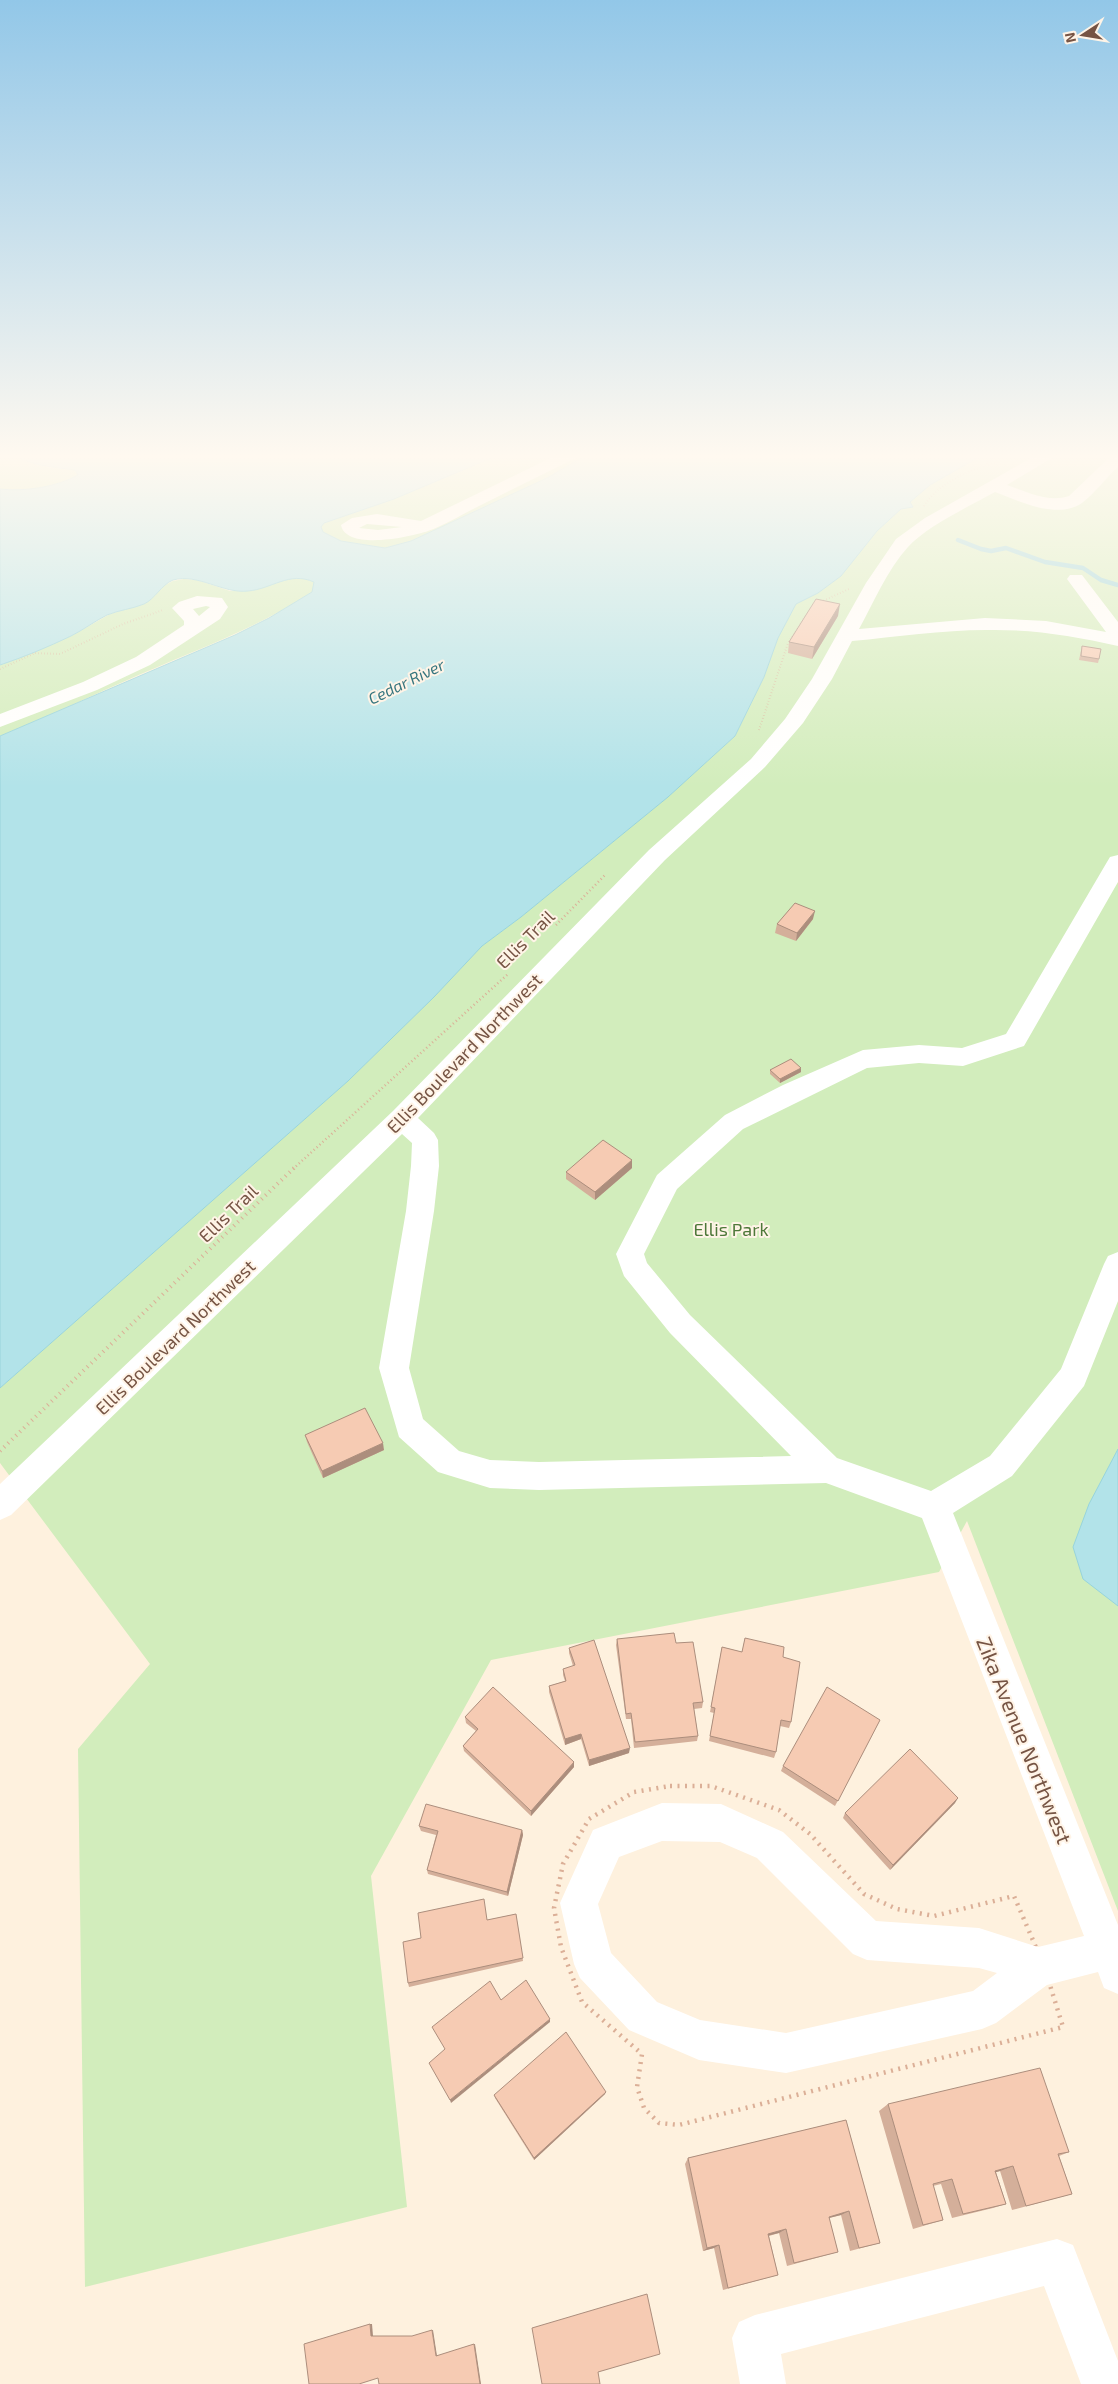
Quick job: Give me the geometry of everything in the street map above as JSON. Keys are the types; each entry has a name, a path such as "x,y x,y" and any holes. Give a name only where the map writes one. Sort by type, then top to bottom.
{"street":[{"name":"Ellis Boulevard Northwest","path":"0,1505 402,1118 657,855 758,763 793,723 822,679 845,636 886,568 891,564"},
{"path":"1076,579 1118,635"},
{"path":"0,721 90,686 143,661 194,627 212,615 219,607 216,602 198,600 181,608 194,620 194,627"},
{"path":"845,636 985,624 1046,627 1078,631 1118,640"},
{"path":"826,1469 680,1324 634,1268 630,1254 667,1182 734,1122 792,1092 863,1060 920,1054 963,1057 1015,1040 1118,862"},
{"path":"402,1118 425,1140 425,1166 420,1211 394,1368 410,1427 449,1462 490,1474 538,1476 826,1469 934,1507 1001,1466 1073,1377 1118,1264"},
{"name":"Zika Avenue Northwest","path":"934,1507 1113,1962"},
{"path":"1041,1967 982,2008 786,2053 698,2040 643,2016 594,1964 579,1902 606,1843 662,1822 721,1823 770,1845 867,1940 979,1948 1041,1967 1113,1962"},
{"path":"763,2384 755,2338 1057,2261 1104,2384"}],"path":[{"path":"818,604 852,587"},
{"path":"0,668 35,654 60,654 123,624 158,611 181,608"},
{"path":"756,738 788,643 811,610"},
{"name":"Ellis Trail","path":"554,927 612,869"},
{"name":"Ellis Trail","path":"0,1451 330,1133 512,971"},
{"path":"670,1786 711,1786 747,1797 779,1810 810,1834 864,1894 897,1909 934,1916 1014,1896 1041,1967 1063,2027 679,2125 659,2123 644,2108 637,2087 642,2054 582,2002 561,1948 554,1908 563,1864 589,1819 634,1792 670,1786"}],"green space":[{"name":"Ellis Park","path":"850,564 1118,564 1118,1911 967,1521 939,1572 491,1660 371,1876 407,2207 85,2287 78,1749 150,1664 0,1463 0,1388 348,1081 434,997 482,946 521,917 668,797 735,736 764,677 778,638 796,604 818,593 841,576"},
{"path":"303,578 315,582 312,592 267,618 219,641 0,736 0,665 73,635 110,614 145,603 163,586 173,581 184,579 197,580 230,591 249,591 286,579"}],"water":[{"name":"Cedar River","path":"0,564 850,564 841,576 818,593 796,604 778,638 764,677 735,736 668,797 521,917 482,946 434,997 348,1081 0,1388 0,736 235,635 269,618 312,592 314,582 297,578 288,579 257,590 239,591 229,590 192,579 173,580 144,604 107,615 76,634 0,665"},
{"path":"1118,1449 1118,1606 1083,1579 1073,1547 1089,1504"}],"building":[{"path":"816,599 840,604 814,647 789,642"},
{"path":"1082,646 1101,649 1099,659 1081,656"},
{"path":"795,903 815,911 797,933 777,924"},
{"path":"791,1059 801,1068 780,1079 770,1070"},
{"path":"603,1140 632,1160 595,1192 566,1172"},
{"path":"365,1408 383,1443 322,1471 305,1435"},
{"path":"674,1633 676,1643 693,1642 703,1702 693,1703 698,1736 635,1742 631,1713 626,1714 617,1639"},
{"path":"745,1638 784,1647 783,1657 800,1662 791,1722 781,1720 776,1752 710,1736 715,1708 711,1707 722,1647 742,1652"},
{"path":"594,1640 630,1748 589,1760 581,1734 565,1739 549,1686 566,1681 563,1669 575,1665 569,1648"},
{"path":"493,1687 574,1762 531,1811 463,1746 478,1729 465,1717"},
{"path":"827,1687 880,1720 838,1801 783,1766"},
{"path":"910,1749 958,1798 893,1865 845,1813"},
{"path":"426,1804 522,1830 507,1892 427,1870 438,1831 419,1826"},
{"path":"484,1899 487,1920 516,1914 523,1958 408,1983 403,1942 421,1938 418,1913"},
{"path":"526,1980 550,2019 450,2100 429,2063 445,2049 432,2027 490,1981 501,2000"},
{"path":"566,2032 606,2092 534,2158 494,2095"},
{"path":"1040,2068 1069,2152 1058,2154 1072,2194 1026,2206 1013,2166 995,2171 1006,2204 963,2214 952,2179 933,2184 943,2220 923,2225 888,2104"},
{"path":"846,2120 880,2243 859,2248 849,2211 829,2217 838,2252 794,2263 786,2229 768,2234 778,2275 728,2288 719,2245 707,2248 688,2158"},
{"path":"647,2294 660,2354 598,2372 600,2384 542,2384 532,2328"},
{"path":"370,2324 371,2336 412,2336 432,2330 436,2356 474,2344 480,2384 379,2384 378,2378 359,2384 309,2384 304,2344"}],"waterway":[{"path":"1059,564 1083,568 1101,580 1118,585"}]}
